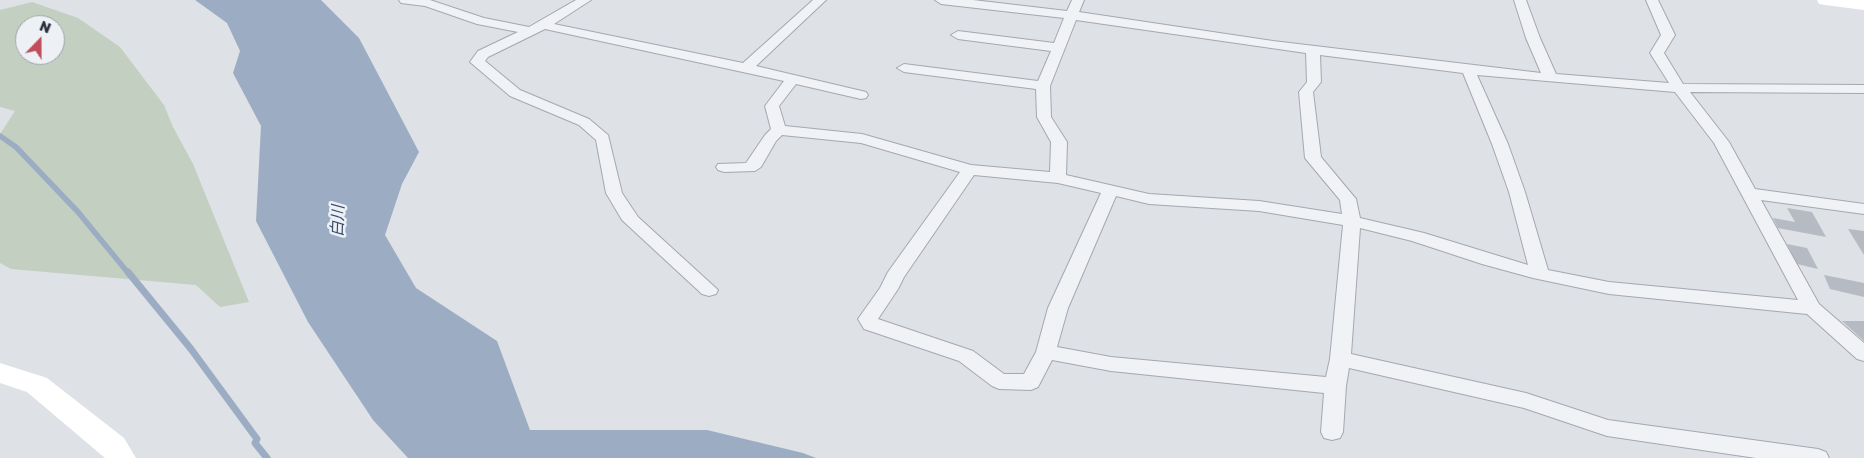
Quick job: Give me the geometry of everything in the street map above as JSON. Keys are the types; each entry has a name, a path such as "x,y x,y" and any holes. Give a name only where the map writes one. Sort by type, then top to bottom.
{"main road":[{"path":"1825,0 1864,5"},
{"path":"0,372 37,385 113,446 121,458"}],"street":[{"path":"405,0 427,2 481,21 537,28 746,68 861,94"},
{"path":"585,0 537,28 483,54 477,62 515,93 584,122 603,138 614,193 631,220 709,290"},
{"path":"746,68 820,0"},
{"path":"941,0 1071,15 1469,71 1679,88 1864,89"},
{"path":"1058,178 1059,142 1044,116 1043,86 1078,0"},
{"path":"1520,0 1533,38 1550,77"},
{"path":"1652,0 1668,35 1657,53 1679,88 1722,142 1812,308 1864,354"},
{"path":"958,35 1058,48"},
{"path":"1314,50 1314,82 1306,92 1313,158 1348,199 1352,221 1340,359 1334,386 1332,432"},
{"path":"904,68 1043,86"},
{"path":"1469,71 1475,89 1500,144 1517,192 1540,274"},
{"path":"779,130 772,106 794,79"},
{"path":"724,167 749,168 756,164 770,138 779,130 862,139 970,170 1058,178 1149,199 1259,206 1352,221 1418,236 1488,260 1540,274 1609,288 1812,308"},
{"path":"970,170 895,276 889,289 868,319 871,324 966,356 999,381 1032,382 1046,352 1058,308 1111,190"},
{"path":"1750,193 1864,209"},
{"path":"1046,352 1111,364 1334,386"},
{"path":"1340,359 1526,401 1607,428 1818,458"}],"green space":[{"path":"32,2 78,18 120,47 164,105 173,127 193,164 249,302 220,307 196,285 11,269 0,263 0,134 15,111 0,107 0,10"}],"water":[{"name":"白川","path":"195,0 321,0 359,38 419,152 402,184 385,235 416,288 497,341 530,430 707,430 803,453 816,458 408,458 373,420 308,322 256,221 261,126 233,73 240,51 227,23"}],"building":[{"path":"1787,208 1812,212 1826,237 1778,228 1773,218 1795,222"},
{"path":"1848,229 1864,231 1864,255"},
{"path":"1787,244 1807,248 1818,269 1797,264"},
{"path":"1824,275 1864,283 1864,297 1830,289"},
{"path":"1842,321 1864,321 1864,341"}],"waterway":[{"path":"0,136 16,147 78,212 129,274"},
{"path":"128,272 191,349 257,439 255,443 267,458"}]}
